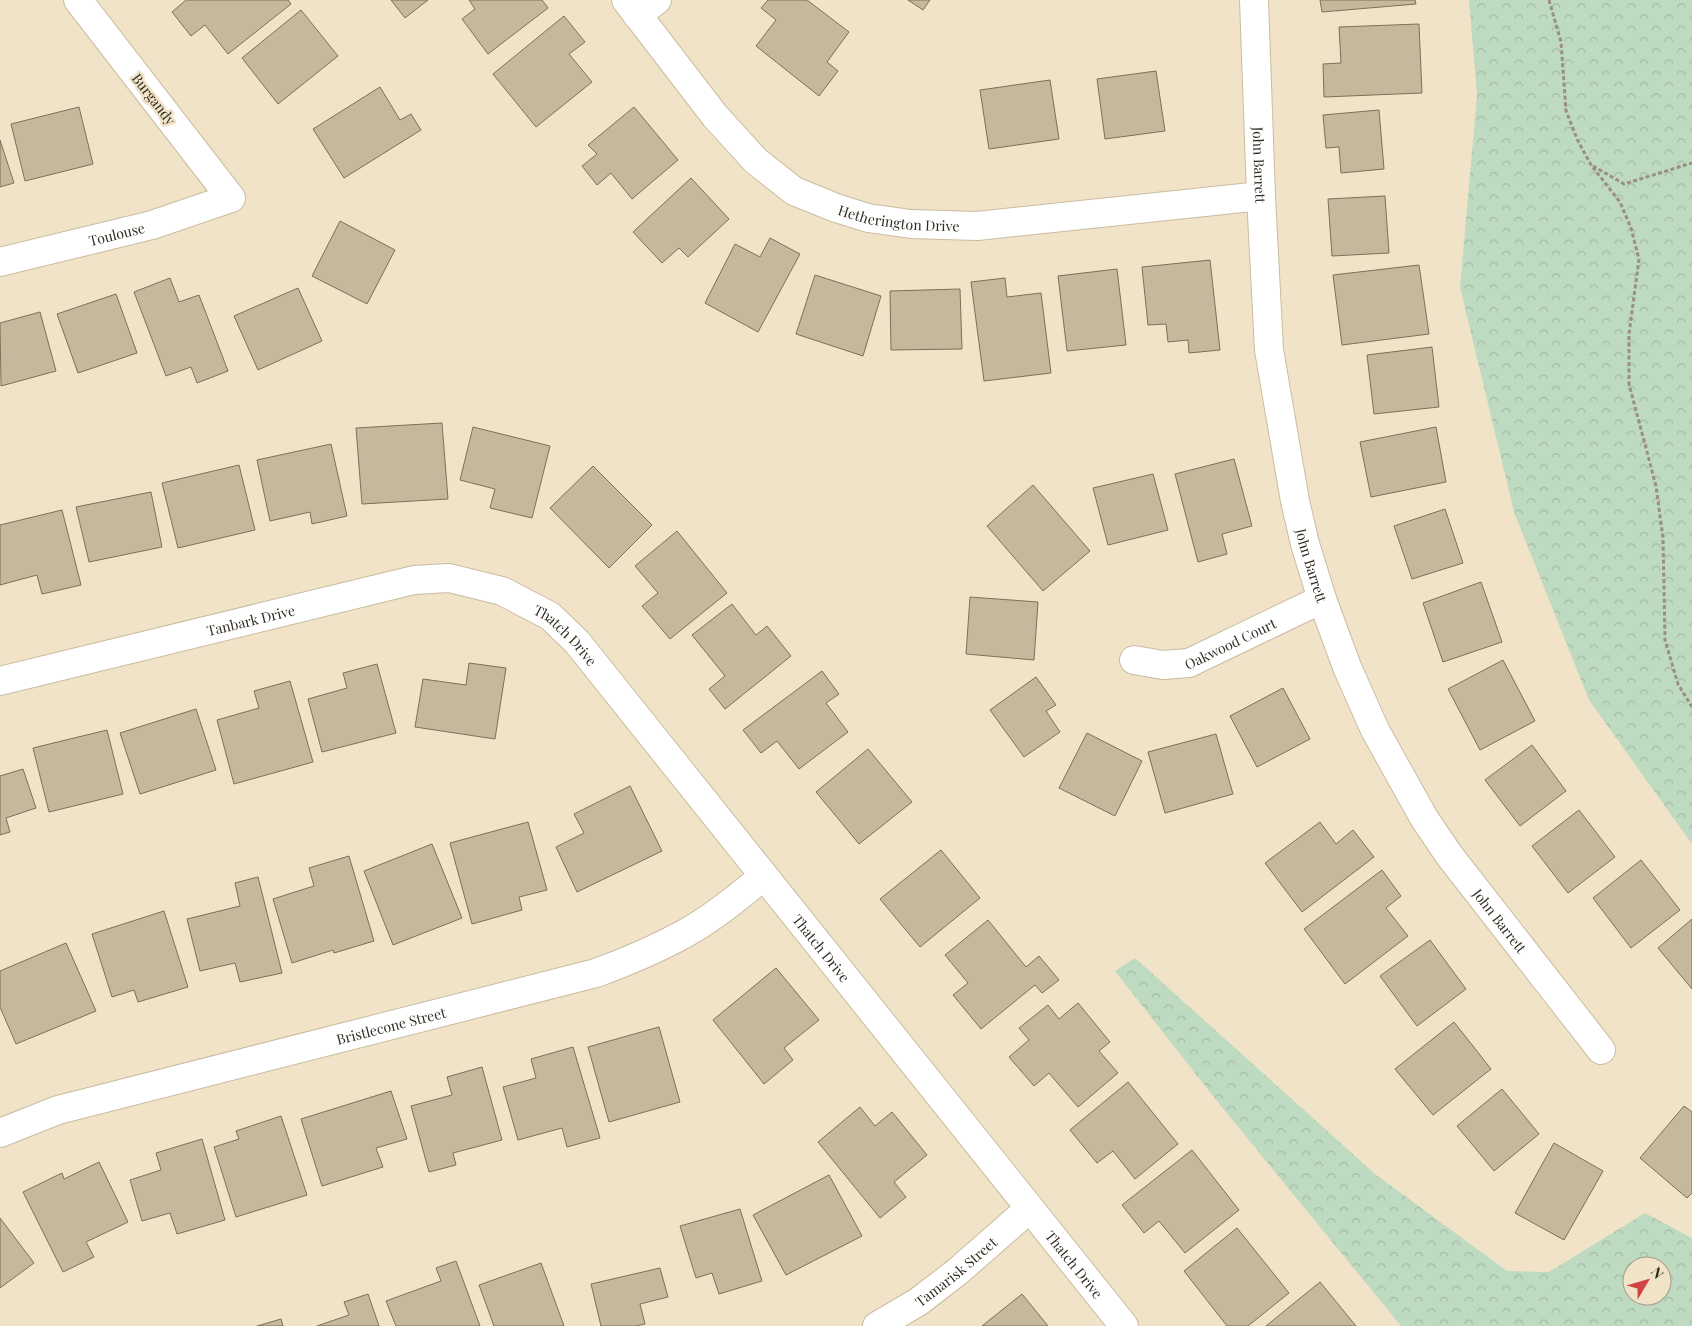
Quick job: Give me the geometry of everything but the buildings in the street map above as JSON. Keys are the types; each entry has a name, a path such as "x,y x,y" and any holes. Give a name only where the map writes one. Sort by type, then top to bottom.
{"street":[{"name":"Burgandy","path":"78,0 231,198"},
{"name":"John Barrett","path":"1254,0 1269,350 1295,501 1305,544 1322,599 1347,667 1374,730 1424,818 1449,855 1601,1050"},
{"name":"Hetherington Drive","path":"640,5 715,116 756,161 794,191 836,208 868,218 911,224 977,226 1261,196"},
{"name":"Toulouse","path":"0,262 152,225 231,198"},
{"name":"Tanbark Drive","path":"0,680 414,580 449,578 502,591"},
{"name":"Thatch Drive","path":"502,591 550,616 577,642 1028,1209 1124,1326"},
{"name":"Oakwood Court","path":"1134,660 1162,665 1189,663 1322,599"},
{"name":"Bristlecone Street","path":"0,1133 58,1110 596,974 641,956 684,934 726,907 764,876"},
{"name":"Tamarisk Street","path":"876,1326 918,1302 957,1272 1028,1209"}],"path":[{"path":"1549,0 1561,42 1566,111 1590,165 1620,202 1631,228 1639,259 1629,334 1629,384 1656,486 1663,538 1664,640 1678,684 1692,707"},
{"path":"1590,165 1624,184 1692,164"}],"green space":[{"path":"1469,0 1692,0 1692,844 1589,700 1514,512 1460,287 1477,95"},
{"path":"1135,958 1375,1174 1507,1271 1549,1272 1645,1213 1692,1238 1692,1326 1401,1326 1213,1096 1115,971"}]}
